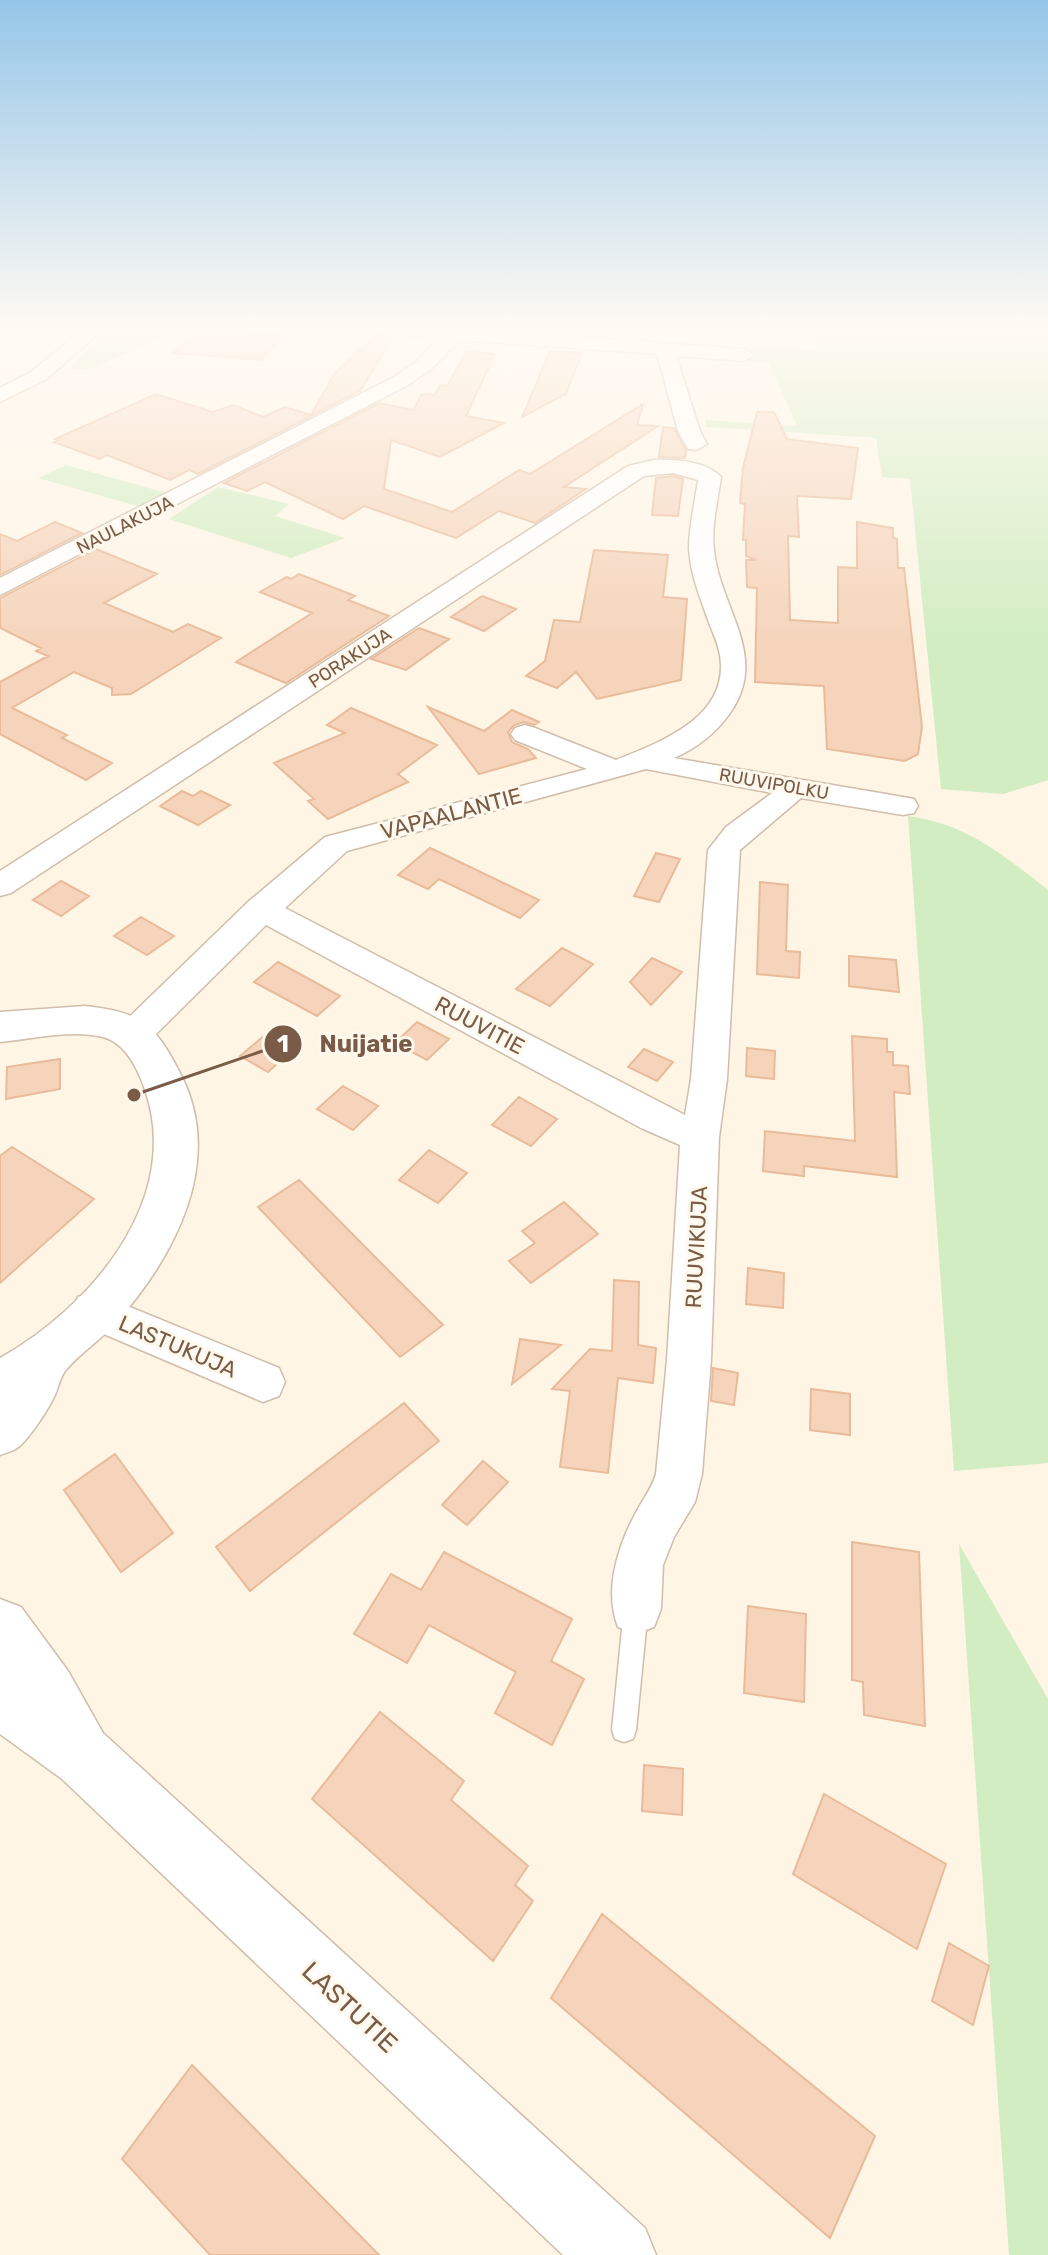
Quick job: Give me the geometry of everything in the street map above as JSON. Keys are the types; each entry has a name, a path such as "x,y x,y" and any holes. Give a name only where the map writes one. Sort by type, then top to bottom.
{"street":[{"name":"NAULAKUJA","path":"0,588 302,432"},
{"path":"690,432 696,444"},
{"name":"PORAKUJA","path":"0,886 636,471 648,467 675,467 710,477"},
{"name":"VAPAALANTIE","path":"134,1034 260,910 336,844 616,770 693,736 722,706 730,690 733,654 706,577 701,547 710,477"},
{"path":"525,734 616,770"},
{"name":"RUUVIPOLKU","path":"646,759 664,765 903,806"},
{"name":"RUUVIKUJA","path":"636,1609 639,1565 656,1523 671,1502 679,1474 691,1330 700,1137 709,1079 724,850 729,840 782,804 794,787"},
{"name":"RUUVITIE","path":"260,910 288,922 654,1118 700,1137"},
{"path":"0,1027 46,1021 77,1021 106,1025 134,1034 158,1070 166,1089 179,1141 177,1163 162,1214 141,1257 43,1359 0,1386"},
{"name":"LASTUKUJA","path":"93,1310 263,1382"},
{"path":"0,1431 34,1386 43,1359"},
{"name":"LASTUTIE","path":"0,1628 47,1692 84,1757"},
{"name":"LASTUTIE","path":"0,1697 84,1757 618,2255"}],"lane":[{"name":"RUUVIKUJA","path":"624,1730 636,1609"}],"green space":[{"path":"787,432 1048,432 1048,780 1003,794 941,789 910,479 882,477 876,438"},
{"path":"66,465 167,493 141,507 38,478"},
{"path":"218,487 289,504 275,516 345,538 291,558 169,519"},
{"path":"908,816 966,833 999,853 1048,890 1048,1463 954,1471"},
{"path":"959,1544 1048,1699 1048,2255 1009,2255"}],"building":[{"path":"70,432 280,432 198,474 189,470 170,480 107,455 100,459 54,442 58,440 55,439"},
{"path":"322,432 487,432 440,457 391,440 384,489 452,512 519,470 530,474 597,432 648,432 564,487 586,489 535,523 499,511 456,538 364,506 343,519 265,482 247,491 224,483"},
{"path":"662,432 676,432 686,451 685,458 659,457"},
{"path":"752,432 784,432 787,439 858,448 851,499 797,496 799,537 788,536 790,620 838,623 838,567 857,568 857,522 893,528 893,538 897,539 898,568 904,568 922,727 918,754 905,761 827,749 824,686 755,682 757,588 747,587 746,560 756,560 746,556 746,540 743,540 745,504 740,503 743,468"},
{"path":"673,476 683,479 678,516 652,515 656,478"},
{"path":"55,522 82,533 0,575 0,534 17,541"},
{"path":"96,549 157,574 104,603 173,632 188,624 221,638 131,694 112,695 112,688 74,672 12,708 67,735 62,738 112,763 86,780 0,734 0,682 48,656 36,651 41,648 0,628 0,598"},
{"path":"594,550 668,555 663,597 687,599 681,680 597,699 576,672 557,688 526,676 545,661 554,620 580,622"},
{"path":"299,574 355,596 348,600 389,616 286,683 236,662 312,613 260,592"},
{"path":"482,596 516,609 484,631 451,617"},
{"path":"419,628 449,639 406,670 371,659"},
{"path":"428,707 484,731 512,710 539,722 514,725 508,732 512,742 528,749 536,758 479,774"},
{"path":"351,708 437,745 398,774 408,782 328,819 308,801 314,799 274,763 345,733 327,725"},
{"path":"182,791 193,796 201,791 230,805 198,825 160,806"},
{"path":"430,848 539,900 520,918 439,879 428,889 398,875"},
{"path":"656,853 680,859 659,902 634,896"},
{"path":"61,881 89,896 61,916 33,900"},
{"path":"760,882 788,885 786,951 800,952 799,978 757,974"},
{"path":"141,917 174,936 147,955 114,936"},
{"path":"562,948 593,964 550,1006 516,989"},
{"path":"849,956 896,960 899,992 849,986"},
{"path":"652,958 682,972 651,1005 630,982"},
{"path":"278,962 340,996 317,1016 254,982"},
{"path":"417,1022 449,1039 427,1060 395,1043"},
{"path":"272,1029 299,1044 268,1072 240,1056"},
{"path":"852,1036 887,1039 887,1052 893,1052 893,1065 908,1066 910,1094 894,1092 897,1177 804,1166 804,1176 763,1171 765,1131 855,1141"},
{"path":"747,1048 775,1051 774,1079 746,1076"},
{"path":"644,1049 673,1062 657,1081 628,1067"},
{"path":"60,1059 60,1089 6,1099 7,1067"},
{"path":"343,1086 378,1106 353,1130 317,1109"},
{"path":"519,1097 557,1119 531,1146 492,1125"},
{"path":"12,1147 94,1199 0,1283 0,1156"},
{"path":"429,1150 467,1173 438,1203 399,1180"},
{"path":"299,1180 443,1325 400,1357 258,1207"},
{"path":"564,1202 598,1234 531,1283 509,1261 535,1243 522,1231"},
{"path":"748,1268 784,1273 783,1308 746,1304"},
{"path":"614,1280 639,1282 638,1345 656,1348 653,1383 618,1378 608,1473 560,1467 570,1391 552,1389 590,1349 612,1351"},
{"path":"520,1339 561,1345 512,1384"},
{"path":"713,1368 738,1373 734,1405 711,1401"},
{"path":"811,1389 850,1394 850,1435 810,1430"},
{"path":"404,1403 439,1441 250,1591 216,1547"},
{"path":"115,1454 173,1533 121,1572 64,1490"},
{"path":"483,1461 508,1482 467,1525 442,1505"},
{"path":"852,1542 919,1552 925,1726 864,1715 863,1682 852,1680"},
{"path":"444,1552 572,1619 551,1661 584,1679 552,1745 495,1713 516,1672 429,1625 407,1663 354,1634 391,1574 421,1590"},
{"path":"748,1606 806,1614 804,1702 744,1693"},
{"path":"380,1712 464,1781 451,1800 528,1866 515,1885 533,1901 493,1961 312,1799"},
{"path":"644,1765 683,1769 682,1815 642,1811"},
{"path":"824,1794 946,1864 917,1949 793,1874"},
{"path":"602,1914 875,2136 830,2238 551,1998"},
{"path":"949,1943 989,1966 973,2025 932,2001"},
{"path":"192,2065 379,2255 210,2255 122,2159"}],"place":[{"name":"Nuijatie","path":"134,1095"}]}
